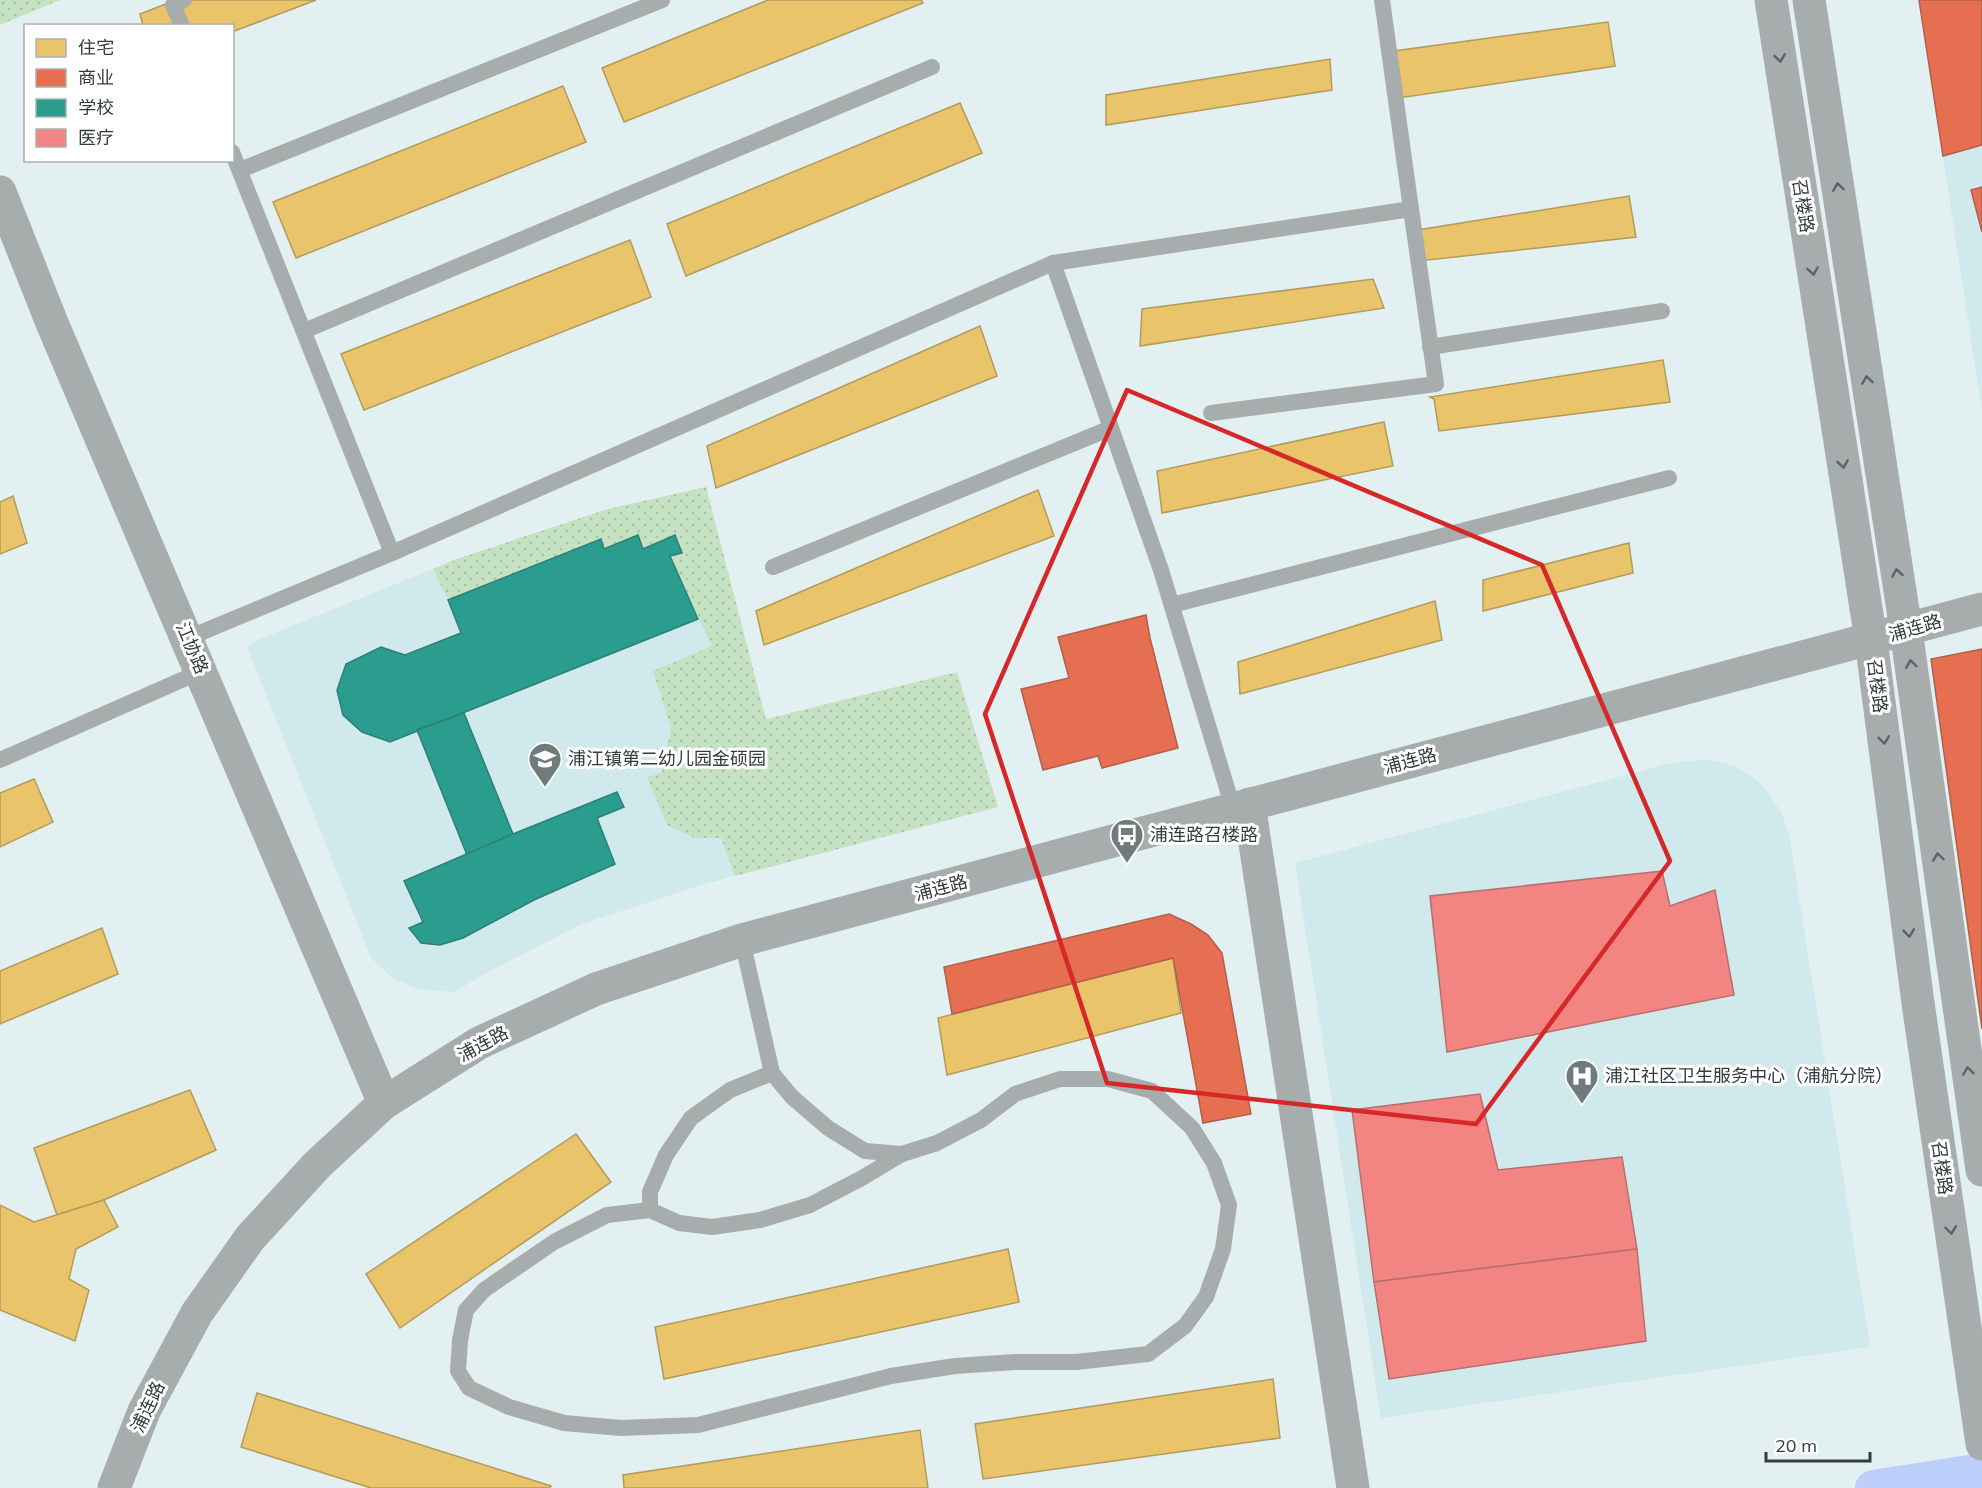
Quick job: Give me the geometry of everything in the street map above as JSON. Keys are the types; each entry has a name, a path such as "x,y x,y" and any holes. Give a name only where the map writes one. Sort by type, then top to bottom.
{"street":[{"name":"召楼路","path":"1771,0 1871,640 1918,1003 1982,1444"},
{"name":"召楼路","path":"1809,0 1906,630 1982,1170"},
{"name":"江协路","path":"0,192 52,323 384,1103"},
{"name":"浦连路","path":"114,1488 144,1411 197,1313 250,1238 317,1165 384,1103 479,1043 585,994 742,940 1982,609"},
{"path":"1241,806 1352,1480"}],"lane":[{"path":"181,24 173,4 184,0"},
{"path":"240,170 662,0"},
{"path":"1211,413 1436,384 1382,0"},
{"path":"304,331 932,67"},
{"path":"234,156 392,553"},
{"path":"188,638 392,553 1053,263 1411,208"},
{"path":"1053,263 1241,806"},
{"path":"1431,347 1662,311"},
{"path":"773,567 1111,428"},
{"path":"1172,605 1669,478"},
{"path":"0,760 202,671"},
{"path":"742,940 772,1074 792,1096 828,1128 865,1151 902,1154"},
{"path":"650,1210 650,1192 666,1155 691,1118 730,1090 772,1074"},
{"path":"1060,1079 1108,1079 1152,1091 1192,1128 1214,1163 1229,1205 1223,1249 1206,1296 1185,1326 1148,1354 1076,1362 1015,1362 955,1366 891,1376 698,1425 621,1428 564,1423 509,1407 469,1388 458,1371 460,1340 466,1310 484,1290 554,1242 607,1215 650,1210 679,1223 712,1227 760,1220 810,1205 902,1154 937,1143 981,1120 1015,1094 1060,1079"}],"highlighted area":[{"path":"1127,390 1542,565 1670,861 1476,1124 1107,1083 985,714"}],"shaded area":[{"path":"1982,0 1982,412 1943,156"},
{"name":"浦江镇第二幼儿园金硕园","path":"706,487 766,720 807,856 698,886 582,924 482,975 455,992 417,989 394,979 371,958 247,646 460,558 608,509"},
{"name":"浦江社区卫生服务中心（浦航分院）","path":"1705,759 1736,766 1754,778 1767,791 1781,812 1789,834 1870,1347 1381,1418 1295,863 1667,764"}],"green space":[{"path":"0,0 60,0 0,25"},
{"path":"706,487 766,719 957,672 998,807 735,876 721,838 695,838 667,825 647,777 662,773 671,728 653,671 712,646 670,556 682,552 675,536 643,549 604,549 601,539 448,600 433,569 608,509"}],"building: 住宅":[{"path":"176,0 316,0 234,31 234,24 142,24 140,14"},
{"path":"768,0 921,0 923,3 624,122 602,68"},
{"path":"1608,22 1615,66 1399,98 1394,51"},
{"path":"1330,59 1332,90 1106,125 1106,95"},
{"path":"563,86 586,142 296,258 273,202"},
{"path":"960,103 982,153 686,276 667,224"},
{"path":"1629,196 1636,237 1419,261 1418,230"},
{"path":"630,240 651,297 364,410 341,354"},
{"path":"1373,279 1384,308 1140,346 1142,309"},
{"path":"980,326 997,376 716,488 707,446"},
{"path":"1663,360 1670,402 1439,431 1434,399 1430,397"},
{"path":"1384,422 1393,466 1162,513 1157,471"},
{"path":"1038,490 1054,536 764,645 756,611"},
{"path":"13,496 27,543 0,554 0,502"},
{"path":"1629,543 1633,573 1483,611 1483,580"},
{"path":"1435,601 1442,640 1240,694 1238,662"},
{"path":"34,779 53,822 0,847 0,793"},
{"path":"102,928 118,974 0,1024 0,971"},
{"path":"1173,958 1181,1013 947,1075 938,1018"},
{"path":"190,1090 216,1150 104,1200 57,1215 34,1148"},
{"path":"576,1134 611,1182 400,1328 366,1274"},
{"path":"104,1200 118,1227 76,1249 69,1279 89,1290 75,1341 0,1310 0,1205 34,1222"},
{"path":"1008,1249 1019,1302 664,1379 655,1327"},
{"path":"1273,1379 1280,1438 983,1479 975,1424"},
{"path":"257,1393 551,1486 550,1488 371,1488 241,1447"},
{"path":"920,1430 928,1488 624,1488 623,1475"}],"building: 商业":[{"path":"1919,0 1982,0 1982,145 1943,156"},
{"path":"1982,187 1982,232 1971,190"},
{"path":"1146,615 1178,748 1102,768 1098,756 1043,770 1021,689 1069,678 1058,637"},
{"path":"1982,649 1982,1029 1931,659"},
{"path":"1169,914 1208,935 1222,953 1251,1114 1203,1123 1173,958 952,1014 944,967"}],"building: 学校":[{"path":"638,535 643,549 675,535 682,553 670,556 698,619 390,742 362,732 343,715 337,690 346,664 381,647 405,655 461,633 448,600 601,539 604,549"},
{"path":"464,713 513,834 467,855 417,730"},
{"path":"617,792 624,807 597,818 615,864 534,900 463,938 440,945 421,943 409,928 423,922 404,881"}],"building: 医疗":[{"path":"1662,871 1670,906 1715,890 1734,995 1447,1052 1430,896"},
{"path":"1480,1094 1498,1170 1622,1157 1637,1249 1374,1282 1352,1110"},
{"path":"1637,1249 1646,1341 1389,1379 1374,1282"}],"waterway":[{"path":"1873,1488 1982,1471"}],"place":[{"name":"浦江镇第二幼儿园金硕园","path":"545,788"},
{"name":"浦连路召楼路","path":"1127,864"},
{"name":"浦江社区卫生服务中心（浦航分院）","path":"1582,1105"}]}
